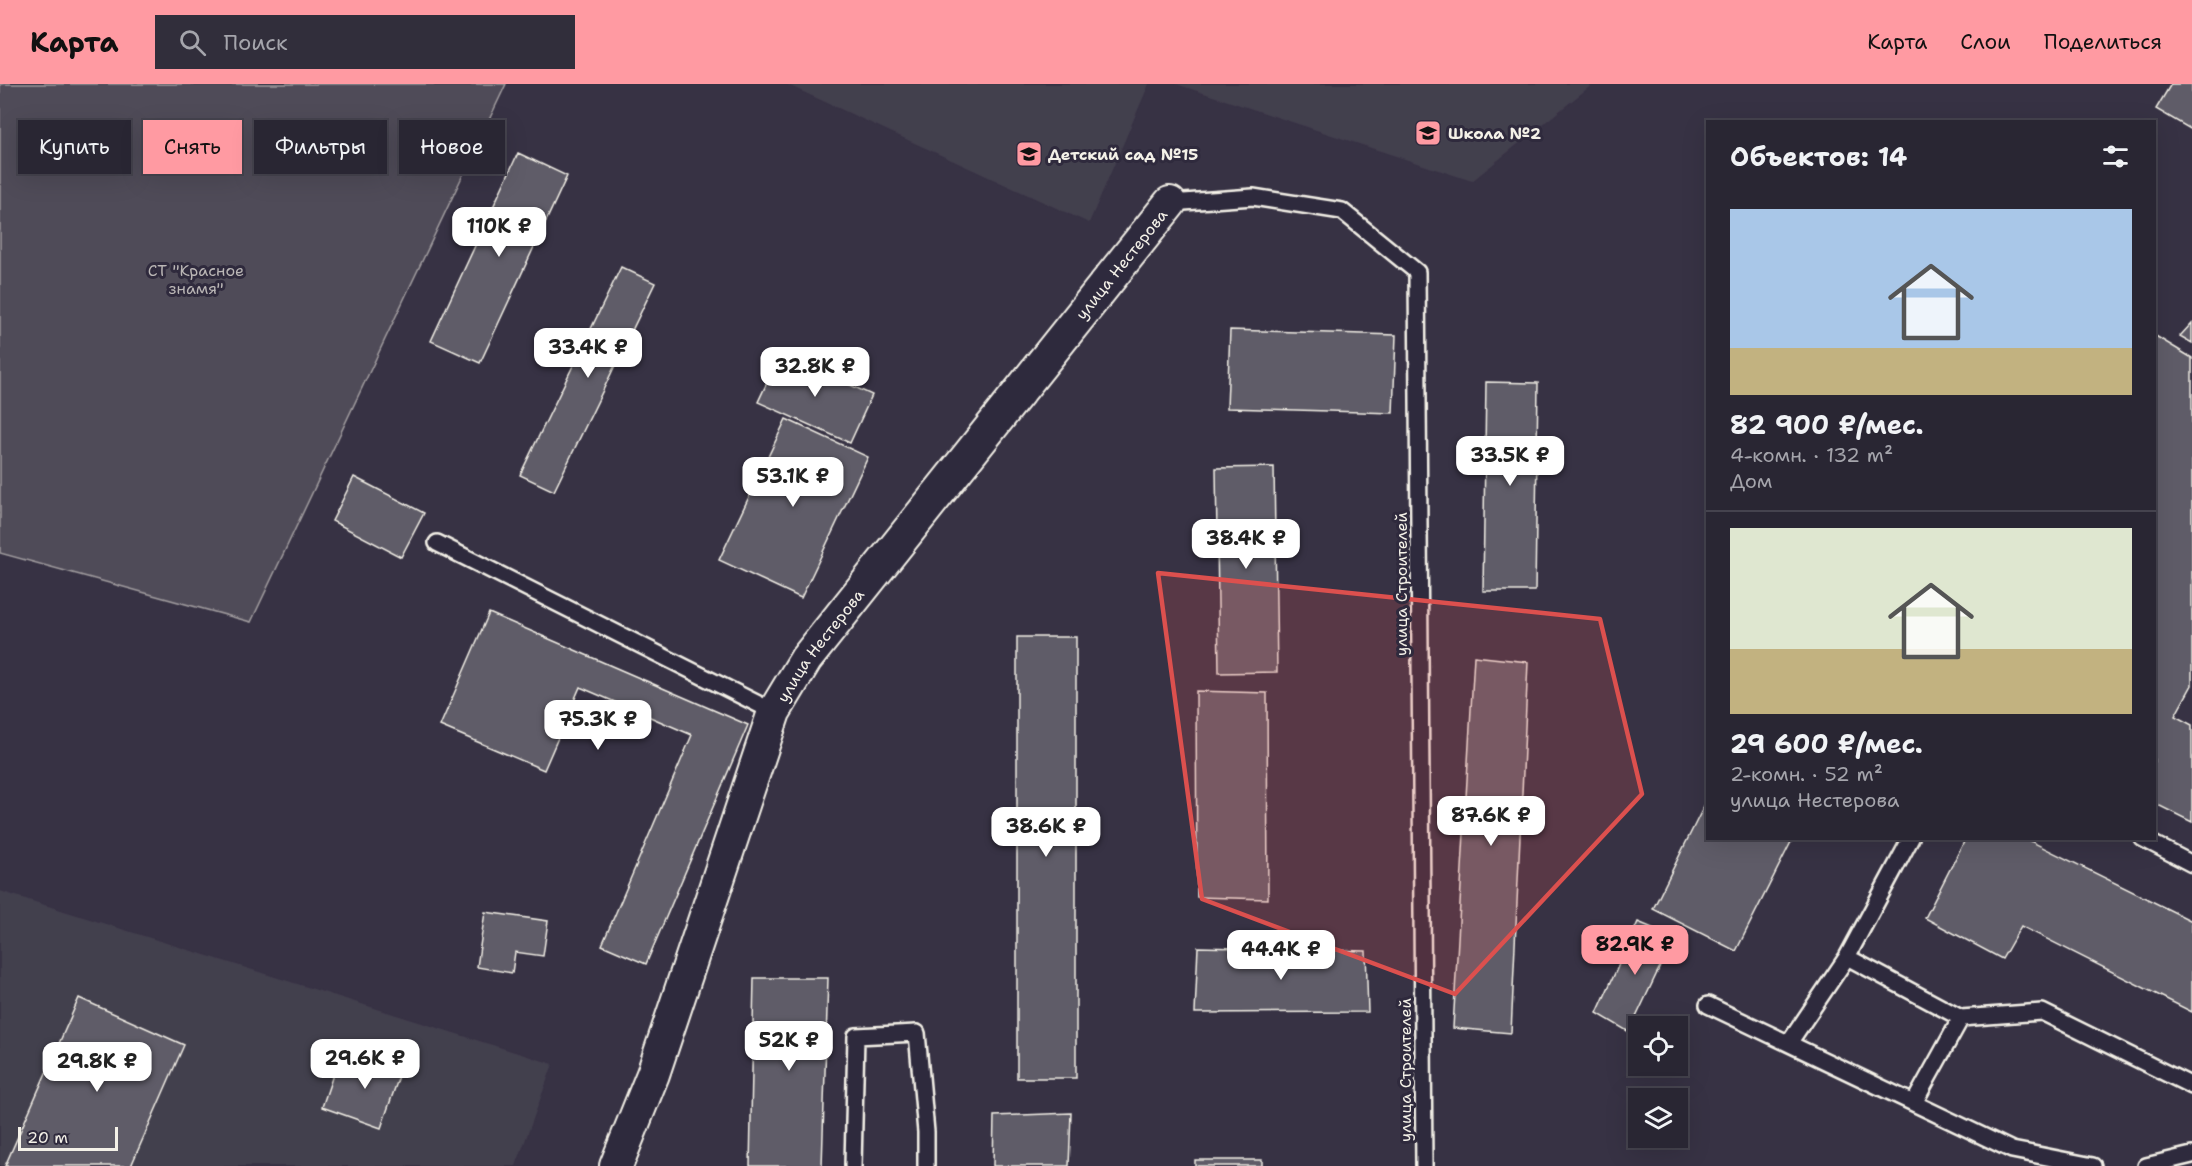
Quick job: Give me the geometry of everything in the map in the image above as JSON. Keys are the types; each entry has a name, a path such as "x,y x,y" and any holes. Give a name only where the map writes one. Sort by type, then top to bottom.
{"street":[{"name":"улица Нестерова","path":"616,1166 653,1074 774,712 806,659 1170,203"}],"lane":[{"name":"улица Строителей","path":"1170,203 1253,197 1341,211 1417,272 1424,1166"},
{"path":"437,543 774,712"},
{"path":"1789,1043 1847,957 1910,840"},
{"path":"2146,840 2192,864"},
{"path":"1847,957 1961,1018 2043,1012 2192,1086"},
{"path":"1708,1005 2012,1150 2093,1166"},
{"path":"1914,1103 1961,1018"},
{"path":"853,1166 856,1036 917,1033 926,1132 926,1166"},
{"path":"2146,1166 2192,1155"}],"highlighted area":[{"path":"1158,573 1600,619 1642,794 1455,994 1202,899"}],"shaded area":[{"name":"Детский сад №15","path":"786,84 1149,84 1089,223"},
{"name":"Школа №2","path":"1176,84 1593,84 1472,181"},
{"path":"0,891 553,1064 516,1166 0,1166"}],"green space":[{"name":"СТ \"Красное знамя\"","path":"0,84 506,84 489,120 399,120 399,174 463,174 251,622 0,553"}],"building":[{"path":"2171,84 2192,84 2192,130 2156,109"},
{"path":"518,153 567,176 480,363 431,341"},
{"path":"621,267 655,283 554,491 520,475"},
{"path":"2192,323 2192,343 2180,336"},
{"path":"1230,330 1396,335 1393,413 1227,408"},
{"path":"2156,336 2192,358 2192,685 2175,716 2192,725 2192,822 2156,804"},
{"path":"781,353 872,395 850,443 758,402"},
{"path":"1486,382 1538,383 1535,591 1483,591"},
{"path":"786,419 868,457 801,598 719,560"},
{"path":"1274,467 1277,672 1219,673 1216,468"},
{"path":"354,477 424,513 401,557 332,521"},
{"path":"489,613 748,725 646,964 602,945 692,735 580,687 544,770 440,726"},
{"path":"1017,637 1076,637 1076,1078 1017,1078"},
{"path":"1474,656 1528,662 1511,1033 1453,1028"},
{"path":"1196,691 1267,693 1268,899 1197,897"},
{"path":"1706,802 1706,840 1792,840 1736,951 1653,909"},
{"path":"1965,840 2028,840 2192,921 2192,1012 2021,926 2002,959 1925,918"},
{"path":"485,912 548,921 543,956 515,952 512,973 477,967"},
{"path":"1638,922 1674,937 1637,1016 1628,1016 1628,1031 1597,1013"},
{"path":"1198,947 1366,951 1368,1012 1195,1013"},
{"path":"754,978 828,978 822,1166 750,1166"},
{"path":"79,998 184,1045 131,1166 5,1166"},
{"path":"382,1048 406,1056 381,1128 322,1107 337,1063 373,1076"},
{"path":"1071,1113 1069,1166 993,1166 994,1116"},
{"path":"1195,1160 1262,1160 1262,1166 1195,1166"}],"place":[{"name":"Школа №2","path":"1428,133"},
{"name":"Детский сад №15","path":"1029,154"}]}
